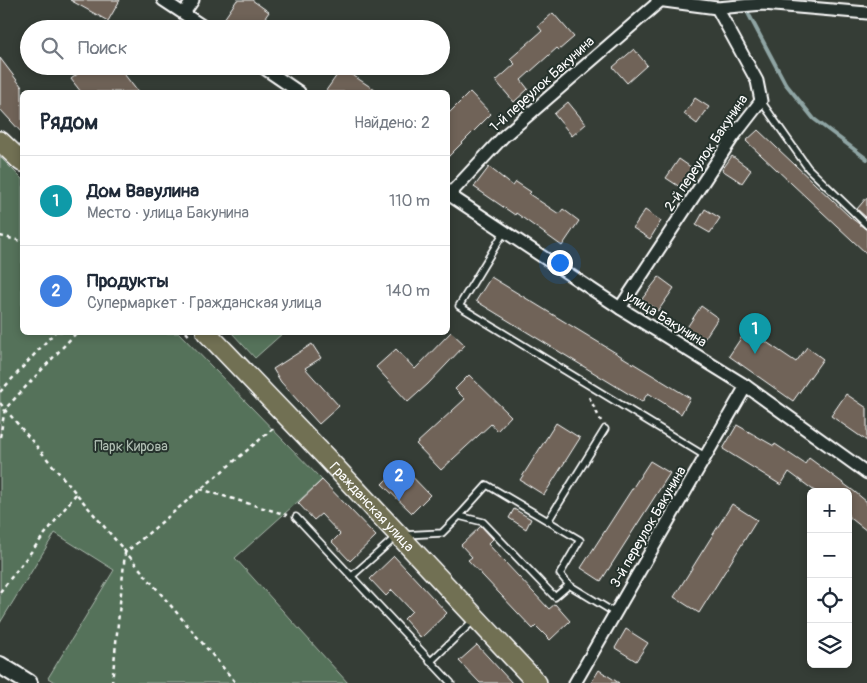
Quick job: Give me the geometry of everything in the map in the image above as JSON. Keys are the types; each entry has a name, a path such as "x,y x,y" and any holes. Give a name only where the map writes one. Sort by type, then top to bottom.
{"main road":[{"path":"0,141 20,160"},
{"name":"Гражданская улица","path":"209,335 537,683"}],"street":[{"path":"164,0 194,20"},
{"path":"184,13 193,0"},
{"path":"659,0 717,8 763,4 867,12"},
{"name":"1-й переулок Бакунина","path":"450,193 504,136 659,0"},
{"name":"2-й переулок Бакунина","path":"620,308 733,138 761,101 757,81 717,8"},
{"path":"274,75 296,90"},
{"name":"улица Бакунина","path":"450,196 620,308 746,386 867,473"},
{"name":"3-й переулок Бакунина","path":"575,683 746,386"},
{"path":"0,665 29,683"}],"lane":[{"path":"761,101 808,168 867,225"},
{"path":"504,232 459,306 706,456"},
{"path":"548,521 605,429"},
{"path":"352,576 399,535 442,532 487,485 580,540 560,574 569,585 616,613"},
{"path":"459,516 484,522 555,597 569,585"},
{"path":"296,517 451,683"},
{"path":"430,662 477,618"}],"path":[{"path":"0,236 20,241"},
{"path":"0,392 52,335"},
{"path":"0,437 5,409 74,335"},
{"path":"580,380 605,429"},
{"path":"0,403 236,683"},
{"path":"112,683 125,553 277,425"},
{"path":"200,489 296,517"},
{"path":"0,592 76,494"}],"green space":[{"name":"Парк Кирова","path":"0,157 20,177 20,335 181,335 322,480 235,558 348,683 56,683 48,678 114,570 55,533 0,623"},
{"path":"234,335 281,335 255,358"}],"building":[{"path":"70,0 120,0 109,20"},
{"path":"237,0 252,0 269,12 263,20 224,19"},
{"path":"553,13 574,37 559,50 557,48 521,80 528,89 514,102 496,81 515,64 510,59 542,31 538,26"},
{"path":"634,49 647,65 627,83 613,67"},
{"path":"0,58 22,87 22,90 20,90 20,131 0,109"},
{"path":"76,75 125,75 136,90 79,90 71,79"},
{"path":"337,75 352,75 375,90 326,90"},
{"path":"470,92 491,114 450,155 450,112"},
{"path":"695,98 709,107 697,124 684,114"},
{"path":"568,102 586,124 572,136 554,114"},
{"path":"758,130 850,217 867,230 867,254 746,141"},
{"path":"732,156 751,170 742,183 722,170"},
{"path":"679,159 695,170 683,189 666,178"},
{"path":"489,167 513,186 516,182 531,192 529,194 559,214 563,209 579,221 562,246 516,213 515,215 474,187"},
{"path":"867,197 867,218 857,209"},
{"path":"705,209 720,218 710,233 696,225"},
{"path":"645,210 661,221 650,239 633,228"},
{"path":"491,277 690,398 681,414 648,393 642,402 476,301"},
{"path":"659,277 674,288 658,311 642,299"},
{"path":"701,306 718,318 703,341 686,329"},
{"path":"747,329 796,362 807,347 823,359 793,401 729,356"},
{"path":"450,333 465,345 408,402 376,367 396,349 415,369"},
{"path":"312,344 321,358 305,368 339,406 319,424 281,382 273,369"},
{"path":"469,375 511,416 497,431 491,424 441,470 416,444 465,399 455,389"},
{"path":"846,394 867,408 867,441 831,416"},
{"path":"556,423 580,438 544,495 520,480"},
{"path":"737,425 774,446 775,444 805,464 809,458 850,488 811,488 789,472 781,485 723,449"},
{"path":"650,461 670,473 601,581 581,568"},
{"path":"401,465 430,495 412,513 382,484"},
{"path":"322,480 376,536 350,561 332,542 340,534 321,514 314,520 298,503"},
{"path":"852,490 867,502 867,531 852,519"},
{"path":"732,504 757,520 699,613 674,597"},
{"path":"514,509 531,519 526,529 509,518"},
{"path":"481,526 493,539 488,544 549,609 555,604 570,621 550,640 536,626 533,629 468,560 472,557 461,545"},
{"path":"394,556 447,613 421,638 404,619 412,611 392,590 386,596 370,579"},
{"path":"626,629 648,643 636,661 615,648"},
{"path":"477,645 512,683 480,683 459,661"},
{"path":"599,670 619,683 591,683"}],"waterway":[{"path":"748,13 785,83 814,119 867,159"}],"place":[{"name":"Дом Вавулина","path":"755,354"},
{"name":"Продукты","path":"399,501"}]}
